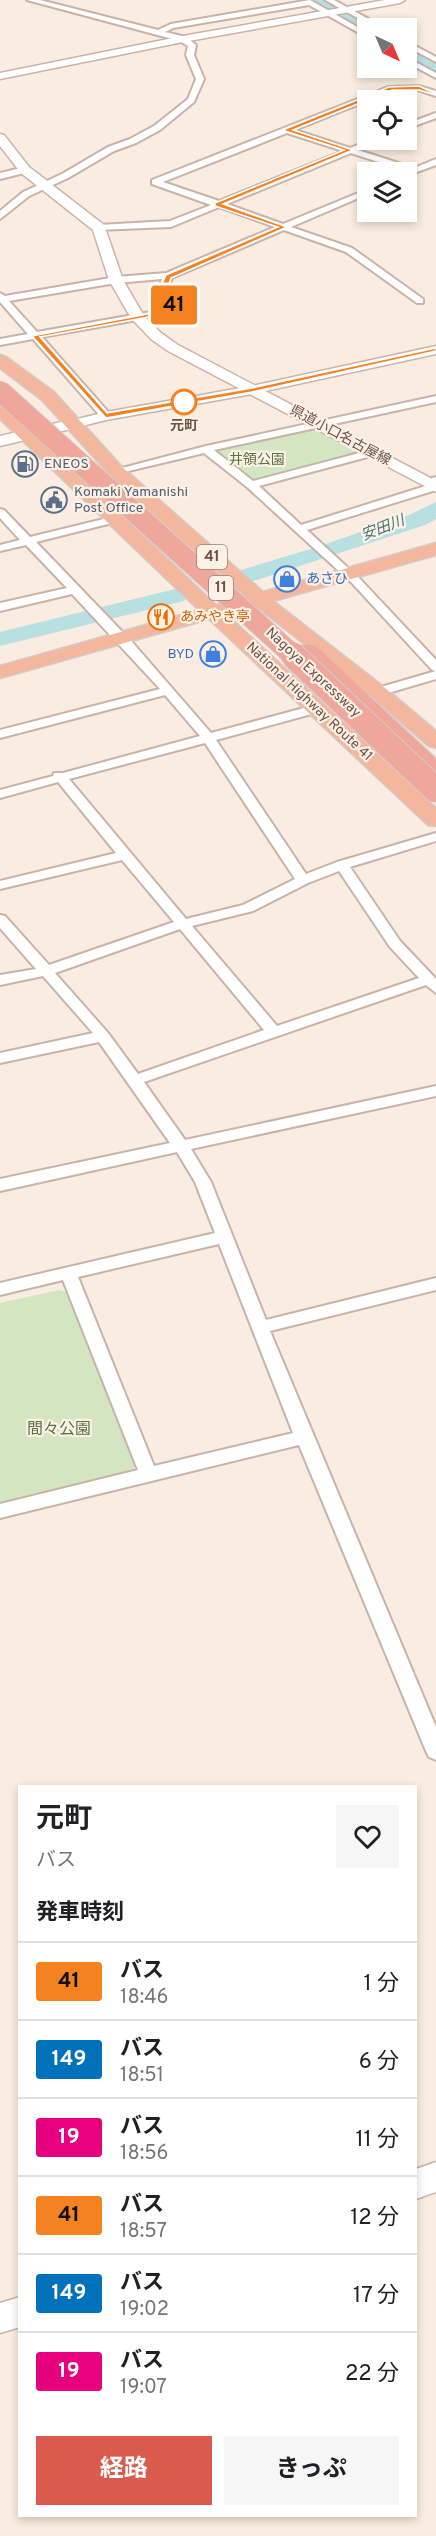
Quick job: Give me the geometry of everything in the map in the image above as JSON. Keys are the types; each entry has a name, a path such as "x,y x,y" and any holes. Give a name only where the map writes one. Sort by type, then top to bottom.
{"highway":[{"name":"41","path":"0,360 48,396 116,471 263,603 378,692 436,742"},
{"name":"Nagoya Expressway","path":"0,372 41,405 87,453 308,651"},
{"path":"0,379 87,453"},
{"name":"Nagoya Expressway","path":"0,391 250,615 436,790"},
{"name":"National Highway Route 41","path":"0,410 315,709 436,820"},
{"path":"0,672 217,616 352,577 436,549"},
{"path":"352,577 436,559"},
{"path":"0,680 125,641"},
{"path":"308,651 344,672 436,749"},
{"name":"11","path":"308,651 436,772"}],"main road":[{"path":"0,138 25,170 99,228"},
{"name":"県道小口名古屋線","path":"99,228 116,280 138,318 156,336 172,348 436,485"},
{"path":"0,441 75,424"}],"street":[{"path":"1,215 26,194 43,184 65,176 111,149 140,138 190,100 200,80 190,55 192,45 183,39 31,0"},
{"path":"329,0 362,18"},
{"path":"0,76 183,39 400,0"},
{"path":"160,32 171,26 307,2 357,29"},
{"path":"417,49 436,60"},
{"path":"417,65 436,76"},
{"path":"420,302 349,250 155,182 391,89 419,88 436,94"},
{"path":"417,123 436,115"},
{"path":"287,130 382,162"},
{"path":"99,228 171,224 357,147"},
{"path":"417,170 436,162"},
{"path":"0,176 25,170"},
{"path":"1,298 116,280 168,276 357,196"},
{"path":"0,342 179,310 163,291 168,276"},
{"path":"1,298 106,416"},
{"path":"75,424 106,416 252,390 436,350"},
{"path":"116,471 436,399"},
{"path":"206,449 251,485 352,577 436,667"},
{"path":"251,485 371,453"},
{"path":"299,529 436,485"},
{"path":"0,512 125,641 207,736 303,880"},
{"path":"0,548 116,519"},
{"path":"0,607 75,590"},
{"path":"378,692 436,675"},
{"path":"0,734 168,691"},
{"path":"0,794 207,736 315,709"},
{"path":"59,776 274,1032"},
{"path":"0,980 48,971 183,924 248,908 303,880 342,865 436,837"},
{"path":"0,885 125,855"},
{"path":"135,1080 274,1032 432,984 395,944 342,865"},
{"path":"0,919 103,1036 180,1145 203,1182 304,1437 436,1751"},
{"path":"0,1058 103,1036"},
{"path":"0,1185 436,1091"},
{"path":"0,1289 223,1237"},
{"path":"69,1274 148,1474"},
{"path":"261,1327 436,1284"},
{"path":"0,1511 304,1437"},
{"path":"417,2184 436,2177"},
{"path":"0,2318 18,2313"}],"green space":[{"name":"井領公園","path":"317,424 371,453 251,485 206,449"},
{"name":"間々公園","path":"59,1290 69,1293 136,1464 130,1477 0,1506 0,1303"}],"waterway":[{"path":"317,0 357,23"},
{"path":"417,57 436,68"},
{"name":"安田川","path":"330,549 417,520 436,509"},
{"name":"安田川","path":"249,575 319,553"},
{"name":"安田川","path":"106,613 175,596"},
{"name":"安田川","path":"0,639 93,616"}],"bus line":[{"name":"41","path":"436,94 419,88 391,89 287,130 350,150 217,204 283,227 168,276 163,291 179,310 36,336 106,416 252,390 436,350"}],"place":[{"name":"元町","path":"184,402"},
{"name":"ENEOS","path":"25,464"},
{"name":"Komaki Yamanishi Post Office","path":"54,500"},
{"name":"あさひ","path":"287,579"},
{"name":"あみやき亭","path":"161,617"},
{"name":"BYD","path":"213,654"}]}
